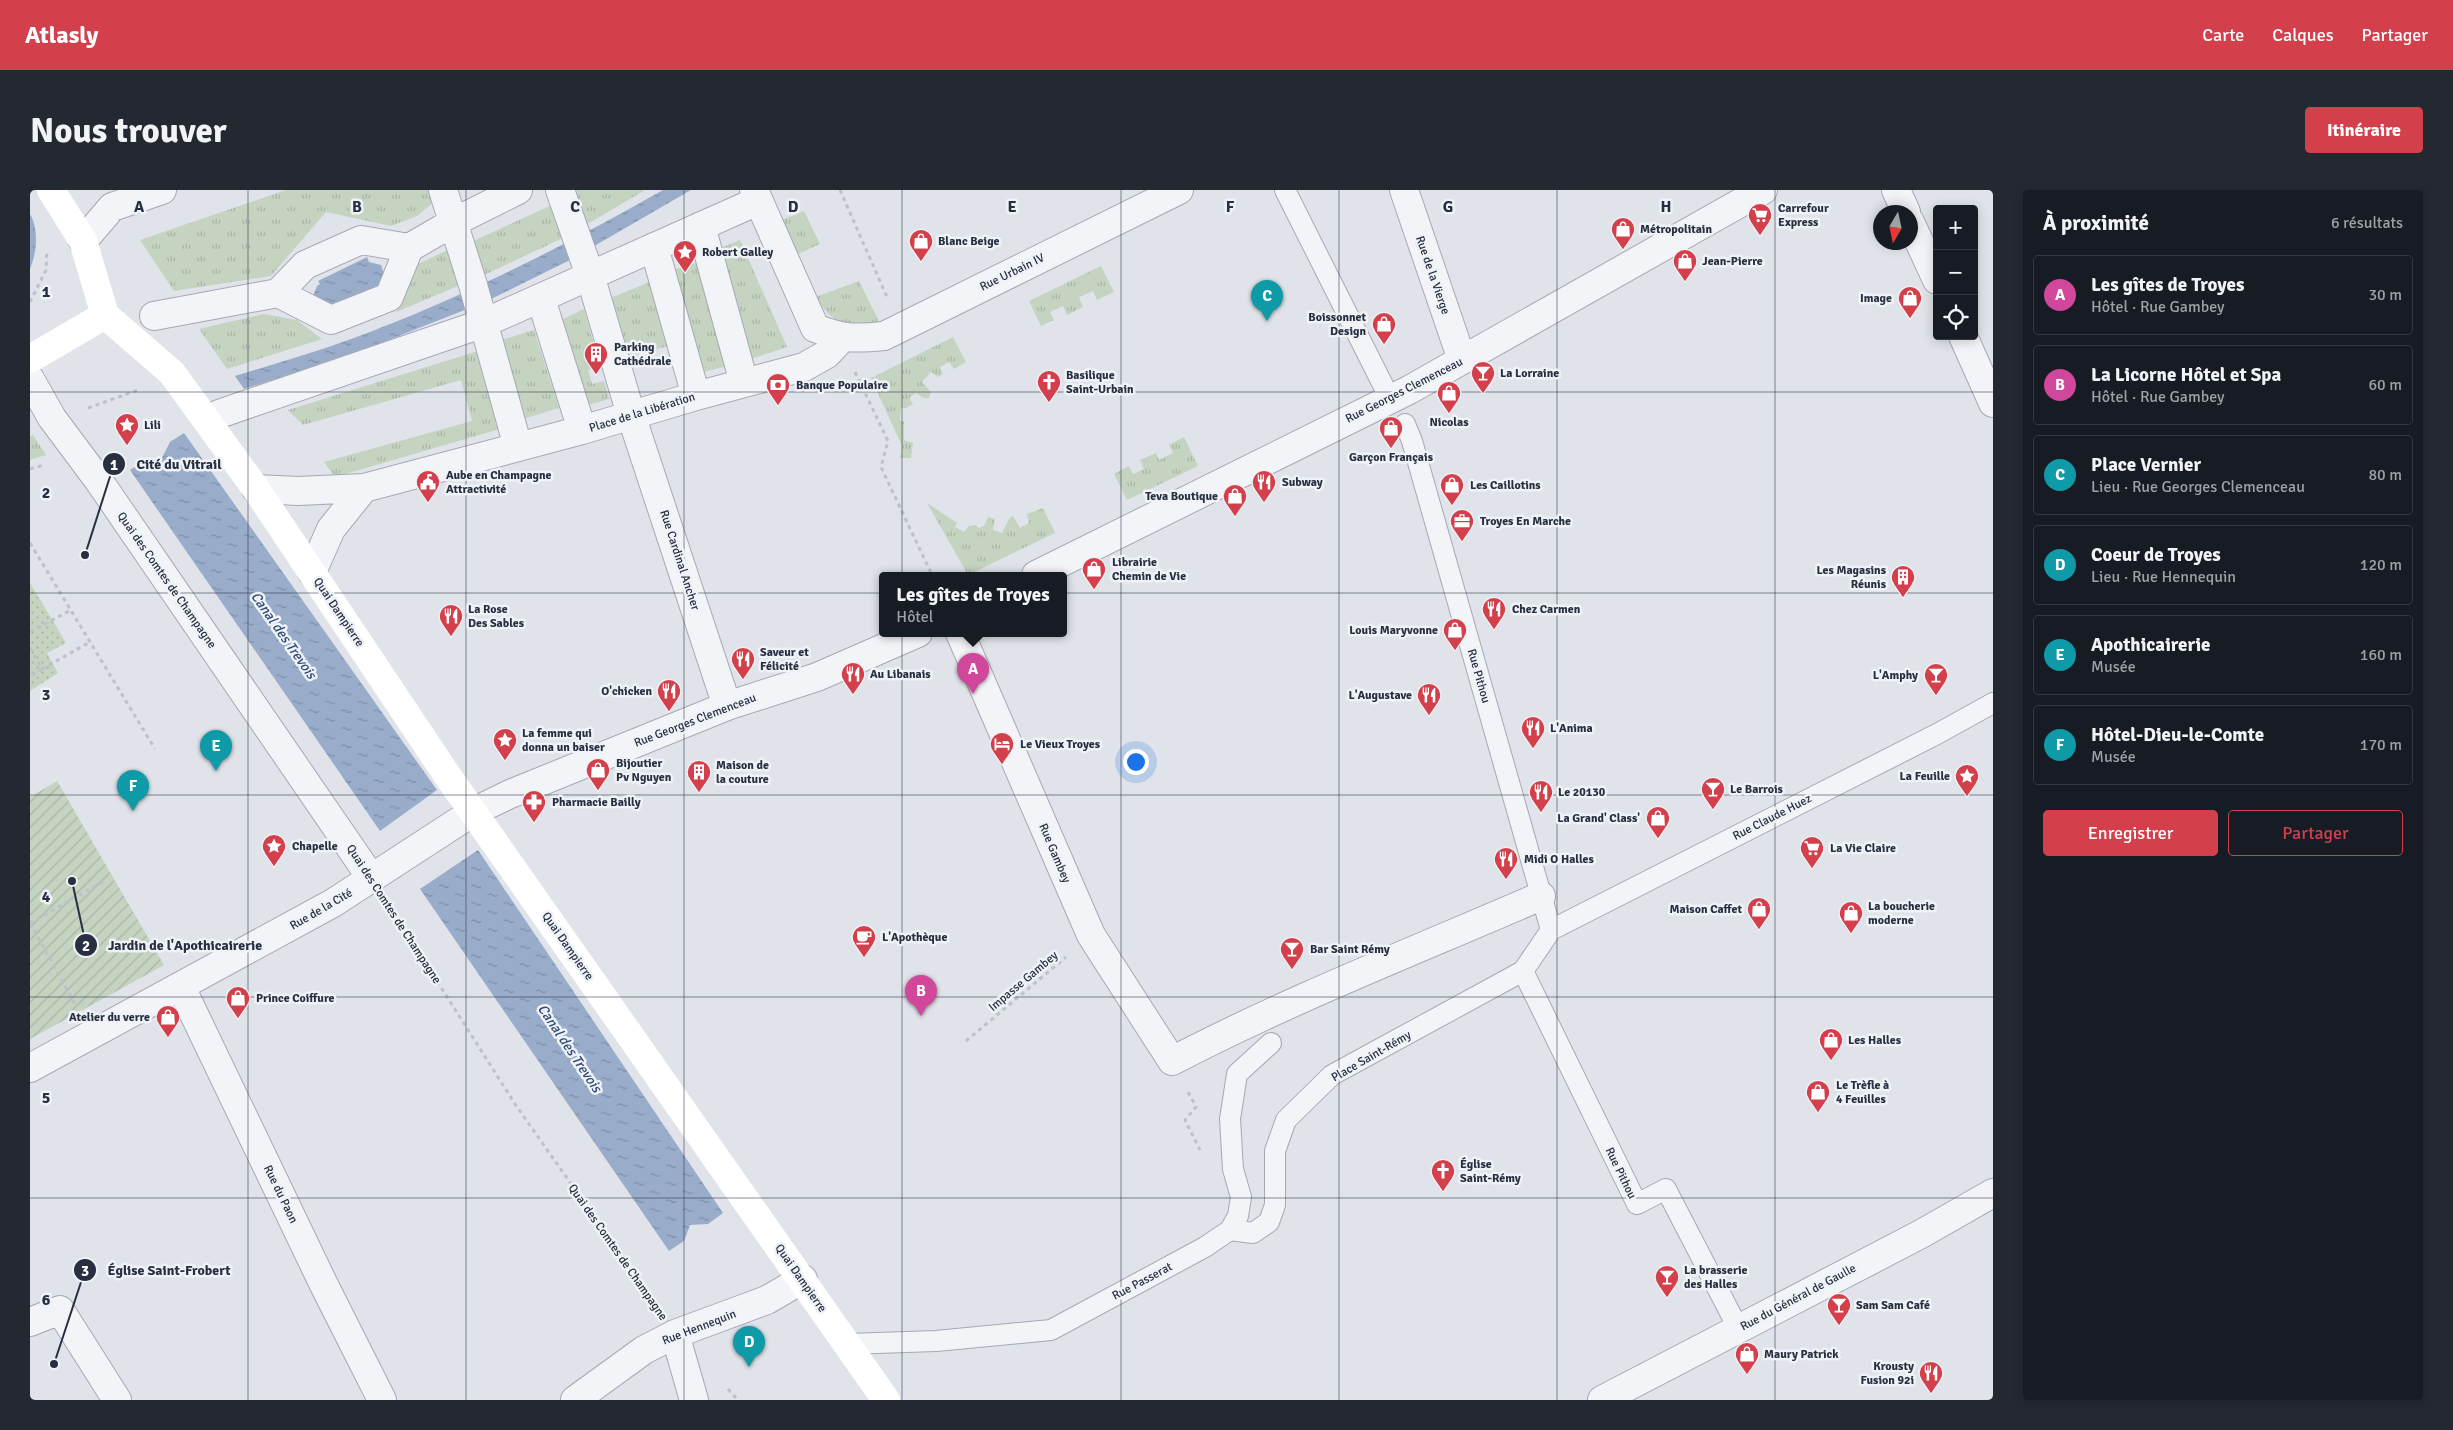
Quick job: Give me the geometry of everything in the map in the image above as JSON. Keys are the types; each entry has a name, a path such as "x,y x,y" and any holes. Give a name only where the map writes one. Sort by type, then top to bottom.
{"main road":[{"path":"30,359 105,315 83,241 50,190"},
{"name":"Quai Dampierre","path":"105,315 172,373 256,489 473,812 886,1400"}],"street":[{"path":"83,241 112,207 162,190"},
{"path":"443,190 479,305 518,447"},
{"path":"278,293 331,320 388,297 409,248 452,223 518,190"},
{"name":"Rue Cardinal Ancher","path":"560,190 583,255 631,415 727,706"},
{"name":"Rue Urbain IV","path":"842,338 884,336 1178,190"},
{"name":"Rue de la Vierge","path":"1404,190 1462,360"},
{"name":"Rue Georges Clemenceau","path":"1042,572 1392,398 1763,190"},
{"path":"1896,190 1903,205"},
{"path":"220,414 479,305 541,299 583,255 654,247 701,226 752,197 814,328 842,338"},
{"path":"701,226 744,383"},
{"path":"1918,239 1933,271"},
{"path":"154,316 278,293 305,265 361,240 409,248"},
{"path":"654,247 696,396"},
{"path":"541,299 582,430"},
{"name":"Place de la Libération","path":"256,489 298,491 364,488 582,430 696,396 804,367 827,354 842,338"},
{"path":"1964,340 1993,403"},
{"name":"Quai des Comtes de Champagne","path":"30,379 52,418 99,481 372,879"},
{"path":"312,572 331,529 364,488"},
{"name":"Rue Georges Clemenceau","path":"473,812 510,794 727,706 817,677 909,637"},
{"name":"Rue Gambey","path":"962,637 1091,935 1172,1061"},
{"name":"Rue de la Cité","path":"30,1068 181,987 372,879 473,812"},
{"path":"1172,1061 1296,1000 1540,896"},
{"name":"Rue du Paon","path":"181,987 323,1283 382,1400"},
{"name":"Rue du Général de Gaulle","path":"1602,1400 1921,1234 1993,1193"},
{"name":"Rue Hennequin","path":"575,1400 644,1350 674,1334 767,1300 802,1280"},
{"path":"30,1322 60,1310 117,1400"},
{"name":"Quai des Comtes de Champagne","path":"674,1334 694,1400"}],"lane":[{"path":"1286,190 1383,385"},
{"name":"Rue Pithou","path":"1405,424 1412,441 1551,930"},
{"name":"Rue Claude Huez","path":"1551,930 1993,703"},
{"name":"Place Saint-Rémy","path":"1230,1230 1252,1233 1269,1222 1275,1205 1275,1151 1286,1120 1332,1075 1523,971 1551,930"},
{"name":"Rue Pithou","path":"1523,971 1637,1204 1666,1189 1738,1328"},
{"path":"1230,1230 1238,1216 1241,1197 1233,1170 1230,1118 1237,1074 1271,1043"},
{"name":"Rue Passerat","path":"848,1344 936,1341 1051,1330 1205,1247 1230,1230"}],"path":[{"path":"840,190 889,301"},
{"path":"30,302 46,270 47,243"},
{"path":"854,370 888,441 881,467 931,572"},
{"path":"52,418 101,404 144,388 172,373"},
{"path":"30,543 155,749"},
{"path":"30,632 71,610"},
{"path":"30,676 90,642"},
{"path":"30,648 42,669"},
{"name":"Quai des Comtes de Champagne","path":"372,879 515,1104 646,1290 674,1334"},
{"path":"92,1035 30,923 106,880"},
{"name":"Impasse Gambey","path":"966,1041 1091,935"},
{"path":"1172,1061 1196,1107 1185,1120 1202,1153"}],"green space":[{"path":"286,190 432,190 435,201 417,216 391,226 326,212 271,276 174,291 140,240"},
{"path":"575,190 645,190 586,225"},
{"path":"554,204 563,238 482,276 471,242"},
{"path":"804,211 820,244 798,254 782,220"},
{"path":"740,240 787,347 748,360 718,249"},
{"path":"448,250 458,286 396,312 418,264"},
{"path":"699,262 727,366 699,373 673,270"},
{"path":"1101,266 1114,292 1097,300 1093,291 1079,297 1083,307 1067,315 1063,306 1050,312 1054,320 1041,326 1029,301"},
{"path":"652,281 669,346 623,358 608,299"},
{"path":"859,281 882,327 861,327 836,320 822,307 816,297"},
{"path":"584,309 600,366 588,370 592,384 604,381 609,399 585,406 561,320"},
{"path":"264,314 297,320 322,339 227,369 199,329"},
{"path":"534,330 559,408 523,419 498,341"},
{"path":"953,337 966,362 954,369 949,362 940,367 943,374 938,377 931,372 922,382 931,392 929,398 924,398 916,393 909,398 913,404 906,408 901,408 900,420 904,422 904,440 913,443 911,458 900,458 902,446 871,378"},
{"path":"478,351 500,429 335,477 324,462 472,421 461,380 303,425 288,410"},
{"path":"33,435 46,455 30,460 30,436"},
{"path":"1184,437 1198,466 1127,500 1114,474 1129,466 1133,474 1144,469 1140,460 1156,453 1159,460 1173,453 1169,445"},
{"path":"927,503 957,523 955,527 964,532 969,526 976,525 978,528 984,526 988,517 995,519 993,530 1002,533 1009,519 1013,516 1020,528 1029,523 1027,514 1043,508 1055,533 974,572 966,572"},
{"path":"30,583 66,643 47,653 58,673 30,691"},
{"path":"57,781 164,965 30,1039 30,797"}],"water":[{"path":"663,190 691,190 570,260 485,302 358,352 244,389 235,376 337,344 431,307 549,252"},
{"path":"30,214 35,227 36,241 30,269"},
{"path":"367,257 369,262 381,265 384,274 382,285 331,313 313,296 317,286 320,284 318,281"},
{"name":"Canal des Trevois","path":"184,433 437,790 380,831 130,470 144,461 162,458 170,442"},
{"name":"Canal des Trevois","path":"478,850 723,1213 708,1224 690,1225 684,1241 669,1251 420,889"}],"place":[{"name":"Carrefour Express","path":"1760,236"},
{"name":"Métropolitain","path":"1623,250"},
{"name":"Blanc Beige","path":"921,262"},
{"name":"Robert Galley","path":"685,273"},
{"name":"Jean-Pierre","path":"1685,282"},
{"name":"Image","path":"1910,319"},
{"name":"Place Vernier","path":"1267,321"},
{"name":"Boissonnet Design","path":"1384,345"},
{"name":"Parking Cathédrale","path":"596,375"},
{"name":"La Lorraine","path":"1483,394"},
{"name":"Basilique Saint-Urbain","path":"1049,403"},
{"name":"Banque Populaire","path":"778,406"},
{"name":"Nicolas","path":"1449,414"},
{"name":"Lili","path":"127,446"},
{"name":"Garçon Français","path":"1391,449"},
{"name":"Aube en Champagne Attractivité","path":"428,503"},
{"name":"Subway","path":"1264,503"},
{"name":"Les Caillotins","path":"1452,506"},
{"name":"Teva Boutique","path":"1235,517"},
{"name":"Troyes En Marche","path":"1462,542"},
{"name":"Cité du Vitrail","path":"85,555"},
{"name":"Librairie Chemin de Vie","path":"1094,590"},
{"name":"Les Magasins Réunis","path":"1903,598"},
{"name":"Chez Carmen","path":"1494,630"},
{"name":"La Rose Des Sables","path":"451,637"},
{"name":"Louis Maryvonne","path":"1455,651"},
{"name":"Saveur et Félicité","path":"743,680"},
{"name":"Les gîtes de Troyes","path":"973,694"},
{"name":"Au Libanais","path":"853,695"},
{"name":"L'Amphy","path":"1936,696"},
{"name":"O'chicken","path":"669,712"},
{"name":"L'Augustave","path":"1429,716"},
{"name":"L'Anima","path":"1533,749"},
{"name":"La femme qui donna un baiser","path":"505,761"},
{"name":"Le Vieux Troyes","path":"1002,765"},
{"name":"Apothicairerie","path":"216,771"},
{"name":"Bijoutier Pv Nguyen","path":"598,791"},
{"name":"Maison de la couture","path":"699,793"},
{"name":"La Feuille","path":"1967,797"},
{"name":"Le Barrois","path":"1713,810"},
{"name":"Hôtel-Dieu-le-Comte","path":"133,811"},
{"name":"Le 20130","path":"1541,813"},
{"name":"Pharmacie Bailly","path":"534,823"},
{"name":"La Grand' Class'","path":"1658,839"},
{"name":"Chapelle","path":"274,867"},
{"name":"La Vie Claire","path":"1812,869"},
{"name":"Midi O Halles","path":"1506,880"},
{"name":"Jardin de l'Apothicairerie","path":"72,881"},
{"name":"Maison Caffet","path":"1759,930"},
{"name":"La boucherie moderne","path":"1851,934"},
{"name":"L'Apothèque","path":"864,958"},
{"name":"Bar Saint Rémy","path":"1292,970"},
{"name":"La Licorne Hôtel et Spa","path":"921,1016"},
{"name":"Prince Coiffure","path":"238,1019"},
{"name":"Atelier du verre","path":"168,1038"},
{"name":"Les Halles","path":"1831,1061"},
{"name":"Le Trèfle à 4 Feuilles","path":"1818,1113"},
{"name":"Église Saint-Rémy","path":"1443,1192"},
{"name":"La brasserie des Halles","path":"1667,1298"},
{"name":"Sam Sam Café","path":"1839,1326"},
{"name":"Église Saint-Frobert","path":"54,1364"},
{"name":"Coeur de Troyes","path":"749,1367"},
{"name":"Maury Patrick","path":"1747,1375"},
{"name":"Krousty Fusion 92i","path":"1931,1394"}]}
